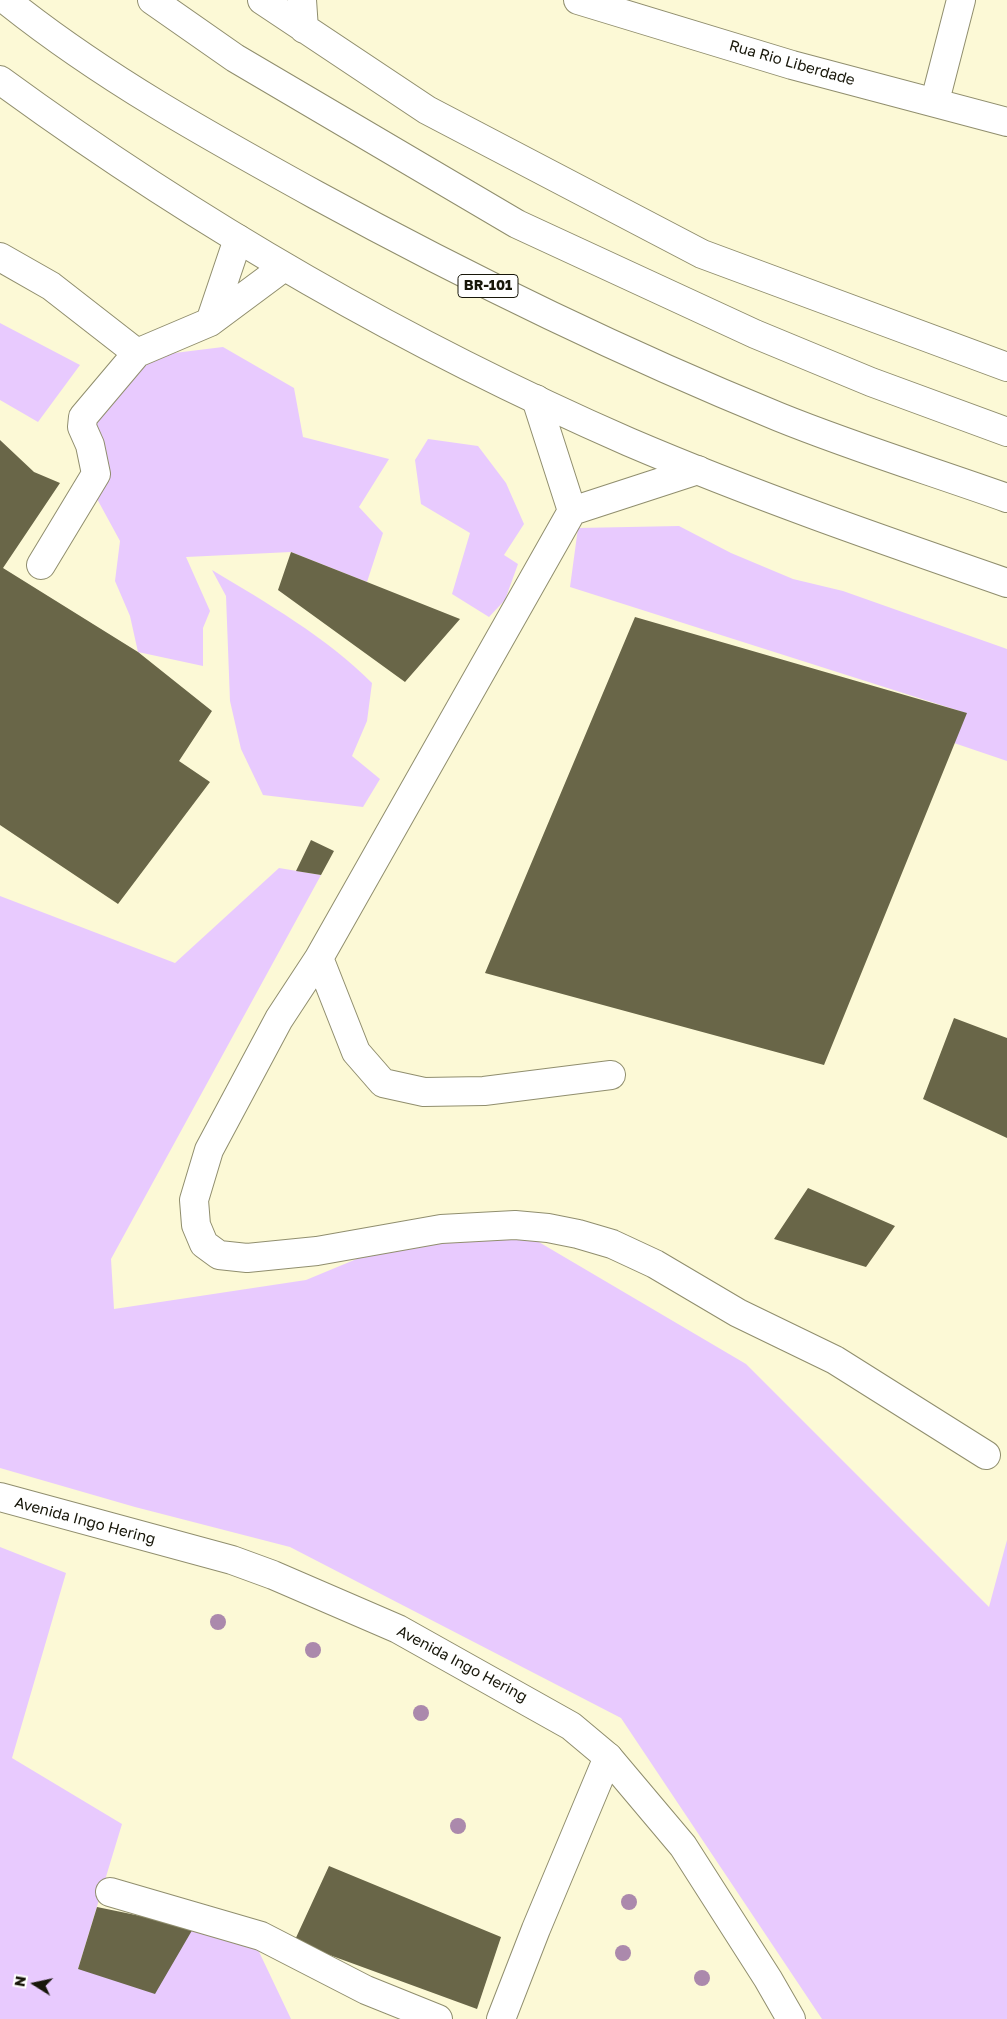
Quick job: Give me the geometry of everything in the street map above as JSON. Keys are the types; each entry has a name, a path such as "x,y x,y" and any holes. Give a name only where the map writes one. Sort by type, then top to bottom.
{"main road":[{"name":"BR-101","path":"6,0 50,36 200,132 475,280 563,323 780,417 1007,498"},
{"path":"152,0 235,58 517,224 755,334 871,382 1007,432"},
{"path":"262,0 427,110 702,254 1007,366"},
{"path":"302,0 304,29"},
{"path":"935,101 961,0"},
{"name":"Rua Rio Liberdade","path":"589,1 792,65 935,101 1007,122"},
{"path":"0,80 174,201 284,268 330,295 536,399 698,470 833,522 1007,583"},
{"path":"210,322 238,239"},
{"path":"0,258 51,286 138,354"},
{"path":"41,565 96,474 90,445 82,427 83,418 138,354 210,322 284,268"},
{"path":"536,399 572,511"},
{"path":"698,470 572,511 319,958 279,1019 209,1150 194,1200 196,1225 204,1244 219,1254 247,1258 317,1251 441,1229 515,1225 548,1228 578,1234 612,1244 655,1264 738,1313 835,1360 986,1454"},
{"path":"319,958 356,1052 383,1083 424,1092 484,1091 611,1075"},
{"name":"Avenida Ingo Hering","path":"0,1497 232,1560 273,1575 398,1629 571,1726 608,1757 683,1846 768,1979 790,2019"},
{"path":"501,2019 536,1929 608,1757"},
{"path":"110,1892 261,1936 366,1990 438,2019"}],"shaded area":[{"path":"0,323 80,365 38,422 0,400"},
{"path":"223,347 294,388 303,437 389,459 359,507 383,533 367,582 291,552 186,557 210,611 203,628 203,666 138,652 130,616 115,581 120,541 96,497 86,431 150,356"},
{"path":"428,439 478,446 506,483 524,524 504,555 518,564 505,600 489,617 452,594 470,533 421,504 415,460"},
{"path":"679,526 731,553 793,579 843,591 1007,649 1007,761 954,743 966,713 570,587 578,528"},
{"path":"212,570 275,608 316,636 372,683 367,721 352,756 380,779 363,807 263,795 241,749 230,701 226,596"},
{"path":"279,868 321,875 111,1259 114,1309 306,1280 400,1241 532,1238 746,1364 989,1607 1007,1540 1007,2019 822,2019 621,1718 290,1547 135,1507 0,1468 0,896 175,963"},
{"path":"0,1547 66,1573 12,1758 122,1824 78,1969 194,1927 252,1937 291,2019 0,2019"}],"building":[{"path":"0,440 34,472 60,483 3,568 138,652 212,711 179,761 210,782 118,904 0,825"},
{"path":"291,552 460,619 405,682 278,590"},
{"path":"635,617 967,713 824,1065 485,973"},
{"path":"311,840 334,851 321,875 296,871"},
{"path":"954,1018 1007,1038 1007,1138 923,1099"},
{"path":"808,1188 895,1226 866,1267 774,1239"},
{"path":"329,1866 501,1937 477,2009 294,1942"},
{"path":"97,1907 194,1927 155,1994 78,1969"}]}
